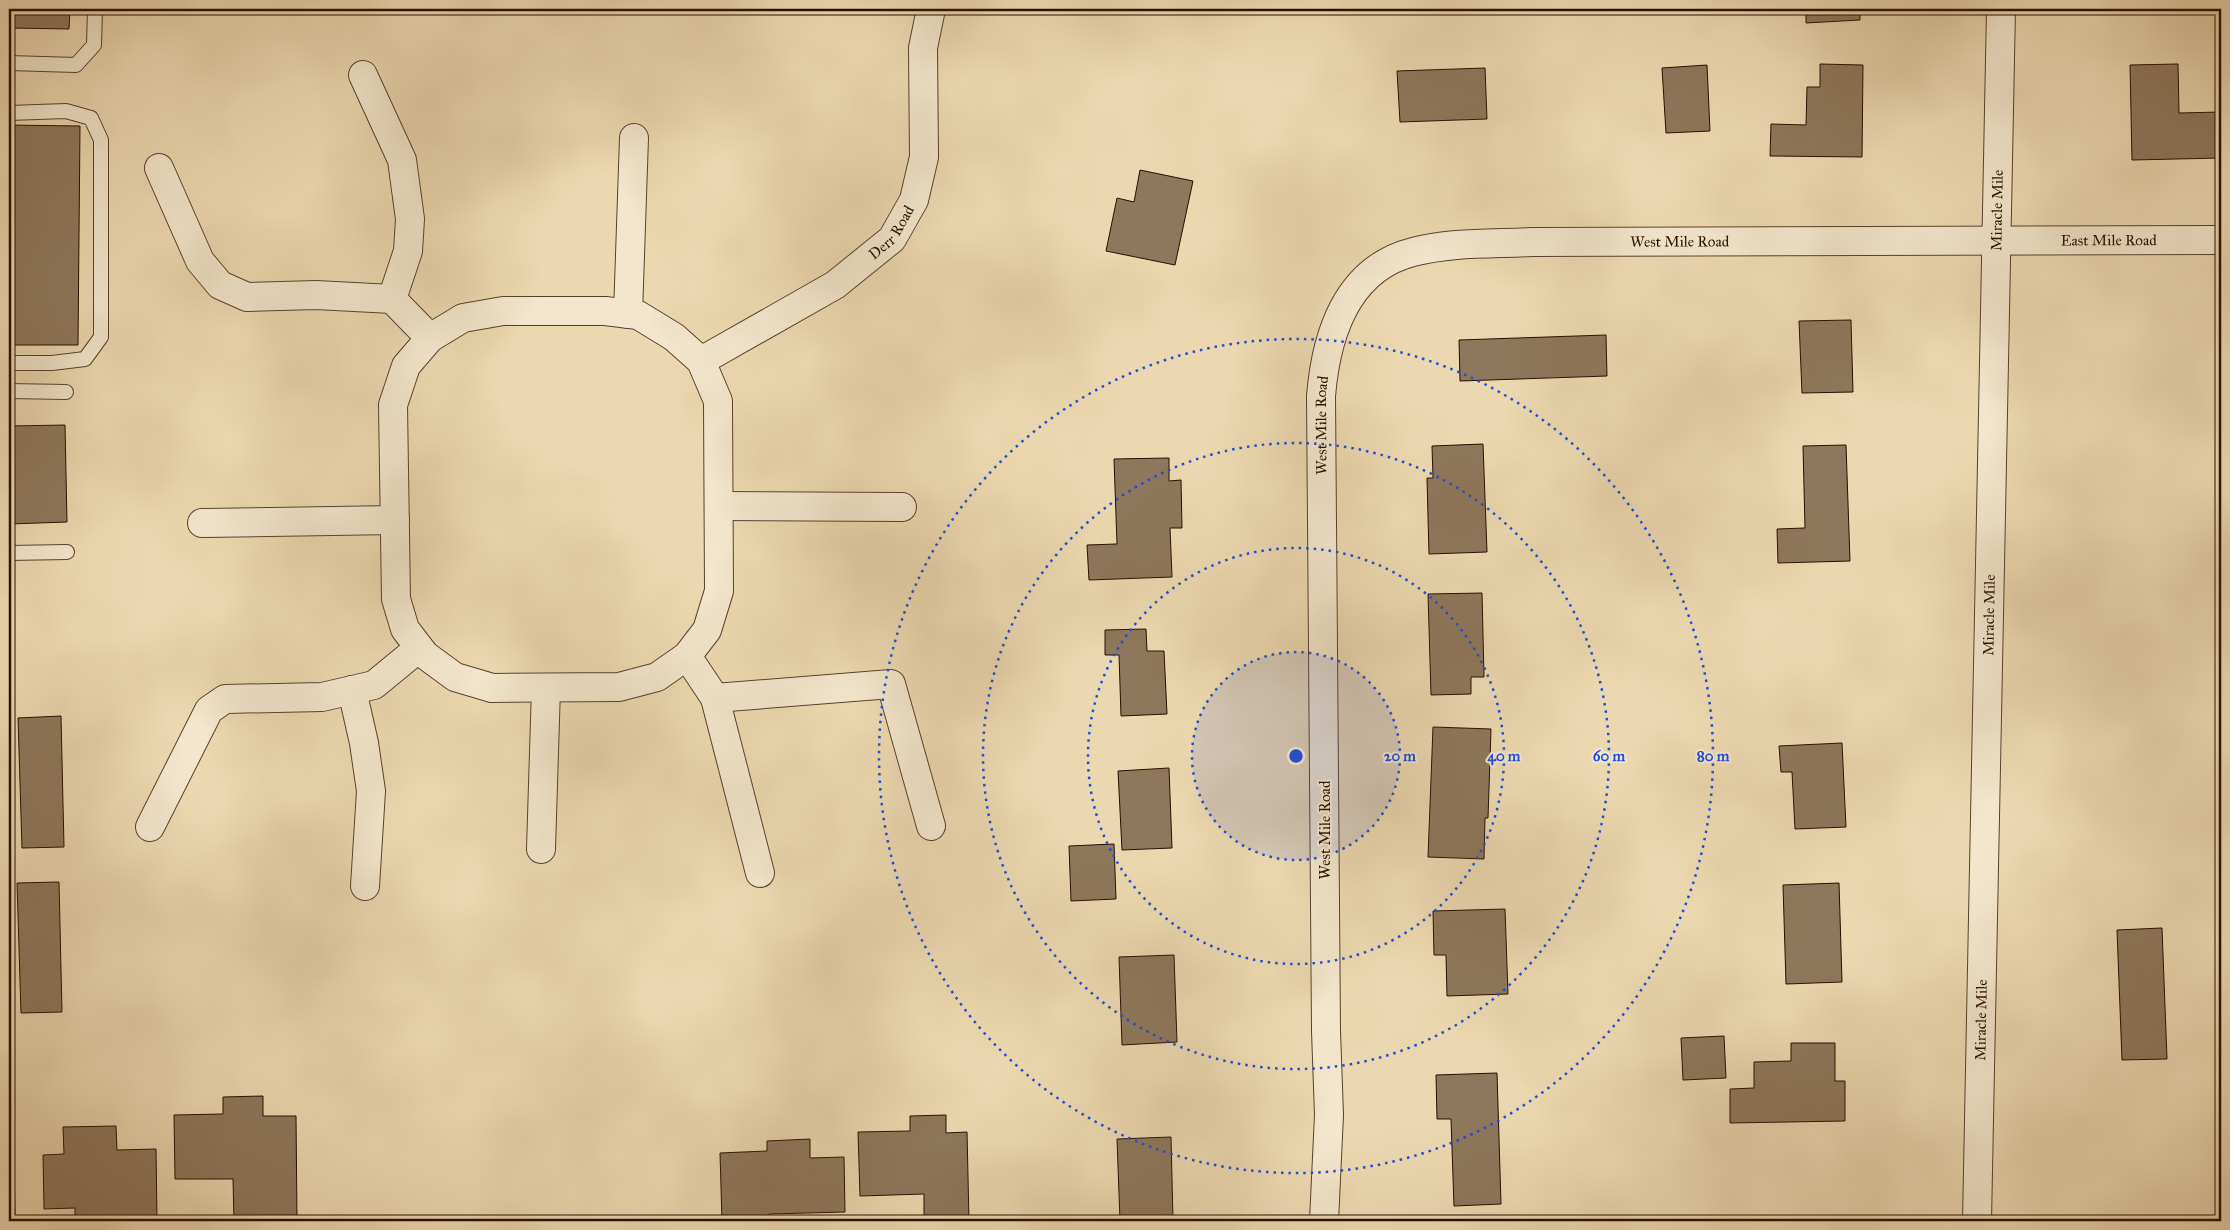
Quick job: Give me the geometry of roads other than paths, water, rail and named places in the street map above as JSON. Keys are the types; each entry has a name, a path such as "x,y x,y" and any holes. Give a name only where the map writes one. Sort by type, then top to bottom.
{"street":[{"name":"Derr Road","path":"701,361 835,285 892,239 914,200 924,157 923,48 931,9"},
{"name":"Miracle Mile","path":"1977,1221 2001,9"},
{"path":"363,75 402,160 410,219 408,251 392,299"},
{"path":"628,314 634,138"},
{"path":"159,168 200,261 220,285 247,297 316,295 392,299 430,338"},
{"name":"East Mile Road","path":"1996,241 2221,240"},
{"name":"West Mile Road","path":"1324,1221 1329,1115 1326,1021 1321,396 1324,365 1332,331 1347,302 1367,276 1385,262 1412,252 1447,246 1541,242 1996,241"},
{"path":"503,311 605,311 638,315 674,336 701,361 718,401 719,591 707,630 687,656 657,677 619,687 492,688 455,677 425,656 405,629 396,599 393,405 406,366 430,338 463,318 503,311"},
{"path":"719,506 902,507"},
{"path":"202,523 395,520"},
{"path":"150,827 209,710 225,699 322,697 374,685 420,648"},
{"path":"687,656 715,698 760,873"},
{"path":"715,698 890,684 931,826"},
{"path":"542,848 546,688"},
{"path":"352,690 364,743 371,792 365,886"}],"lane":[{"path":"9,63 76,65 94,46 95,9"},
{"path":"9,113 66,111 82,115 90,118 101,140 100,337 85,359 52,363 9,363"},
{"path":"9,391 66,392"},
{"path":"9,552 67,552"}]}
